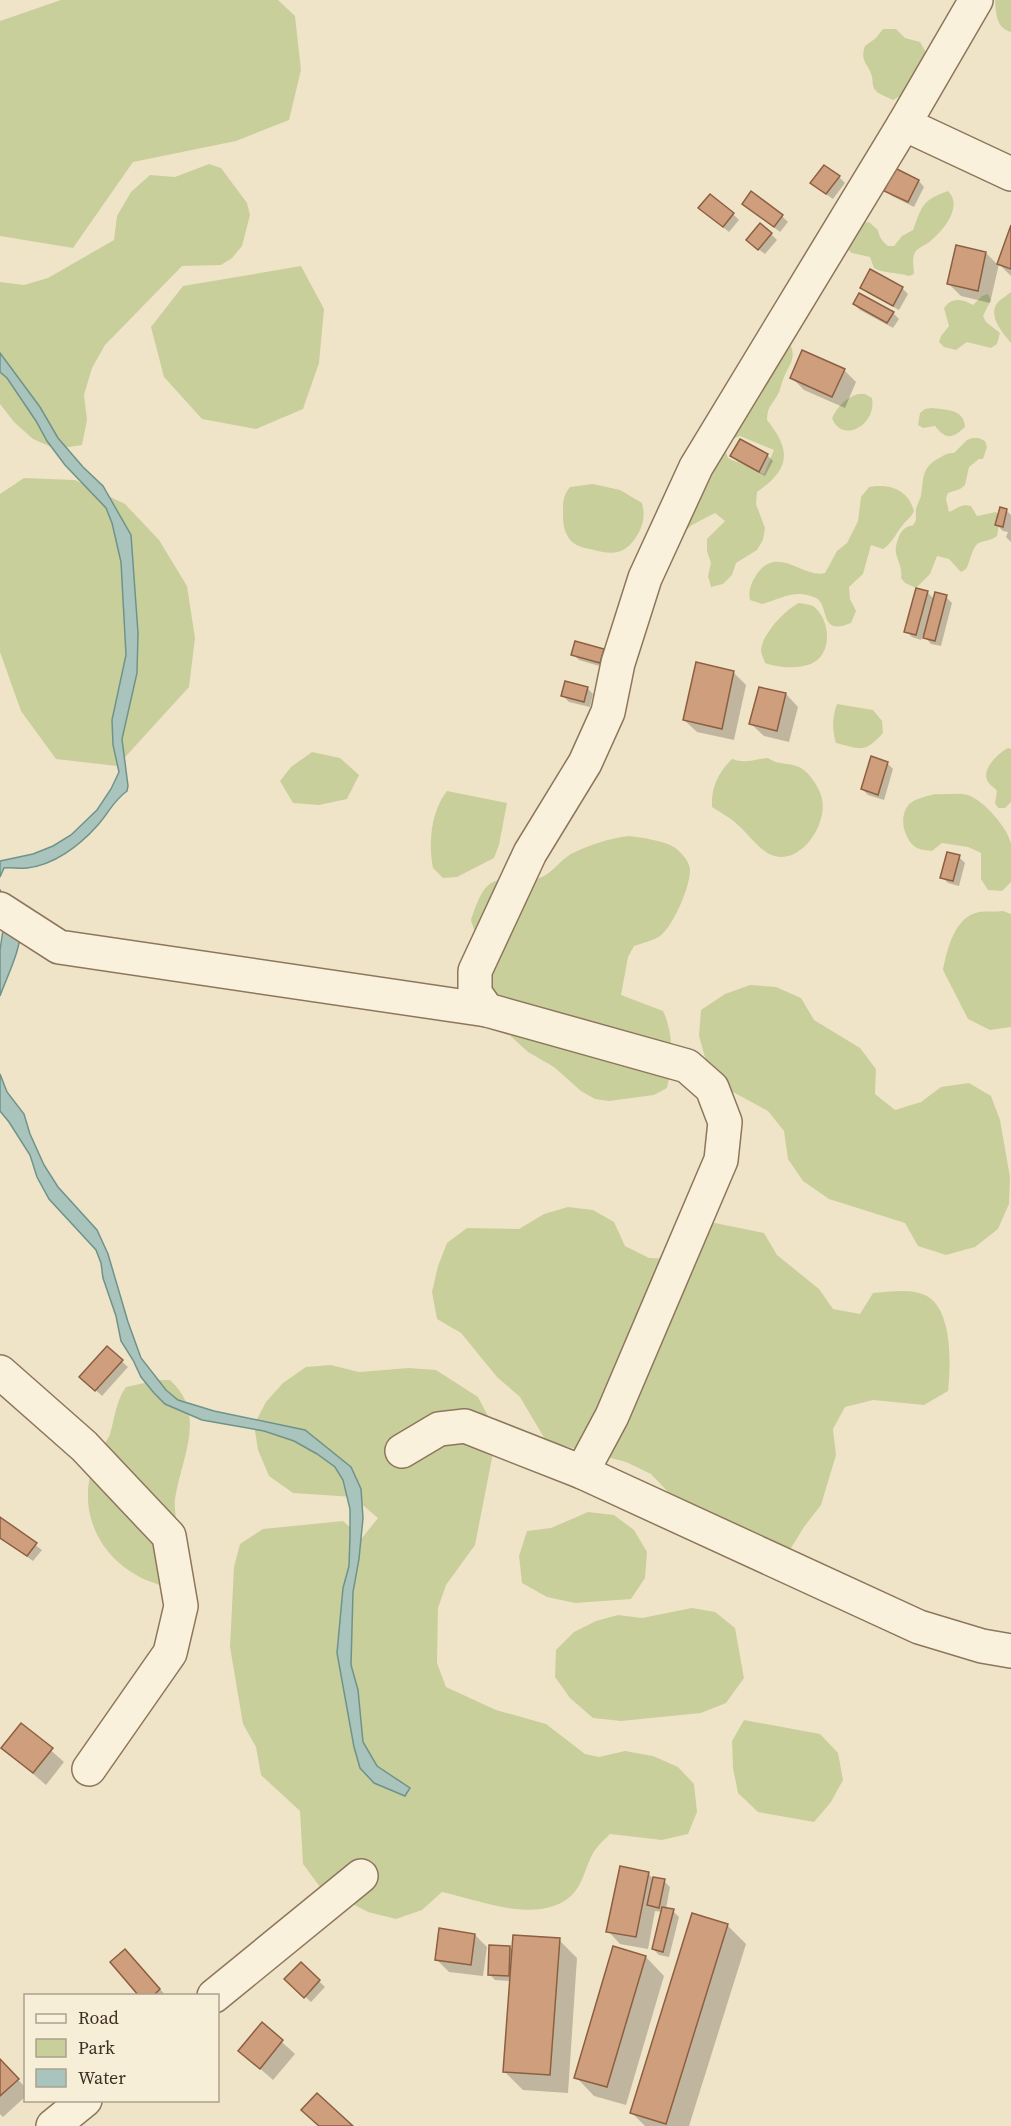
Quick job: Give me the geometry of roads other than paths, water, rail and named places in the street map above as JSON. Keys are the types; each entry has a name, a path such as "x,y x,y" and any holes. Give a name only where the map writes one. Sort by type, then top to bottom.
{"street":[{"path":"487,1010 475,993 475,971 530,853 585,763 608,712 618,663 645,578 696,467 904,124 976,0"},
{"path":"904,124 1011,174"},
{"path":"0,909 59,947 487,1010 687,1066 712,1088 725,1122 722,1160 612,1416 582,1472"},
{"path":"0,1372 84,1446 169,1536 180,1606 170,1653 89,1769"},
{"path":"402,1451 440,1429 465,1426 582,1472 919,1627 982,1646 1011,1651"},
{"path":"215,1994 361,1876"},
{"path":"53,2126 83,2102"}],"water":[{"path":"0,353 40,407 58,438 103,486 131,535 138,633 137,673 122,739 127,791 90,833 74,847 56,859 37,866 4,868 0,877 0,861 33,854 71,835 97,810 111,789 119,772 113,745 112,720 126,655 121,562 106,508 65,465 47,441 7,378 0,372"},
{"path":"0,890 17,918 20,935 17,953 0,996 0,950 3,930 0,921"},
{"path":"0,1074 7,1092 24,1114 44,1165 58,1187 97,1230 108,1254 141,1358 166,1390 178,1400 214,1411 305,1430 351,1467 361,1489 363,1518 353,1592 351,1665 358,1690 363,1742 377,1766 410,1788 405,1796 374,1783 360,1768 354,1747 337,1653 343,1588 349,1566 350,1509 343,1480 335,1467 294,1441 264,1431 202,1420 165,1404 154,1393 141,1377 121,1341 116,1316 96,1250 49,1199 37,1177 30,1155 0,1111"}]}
